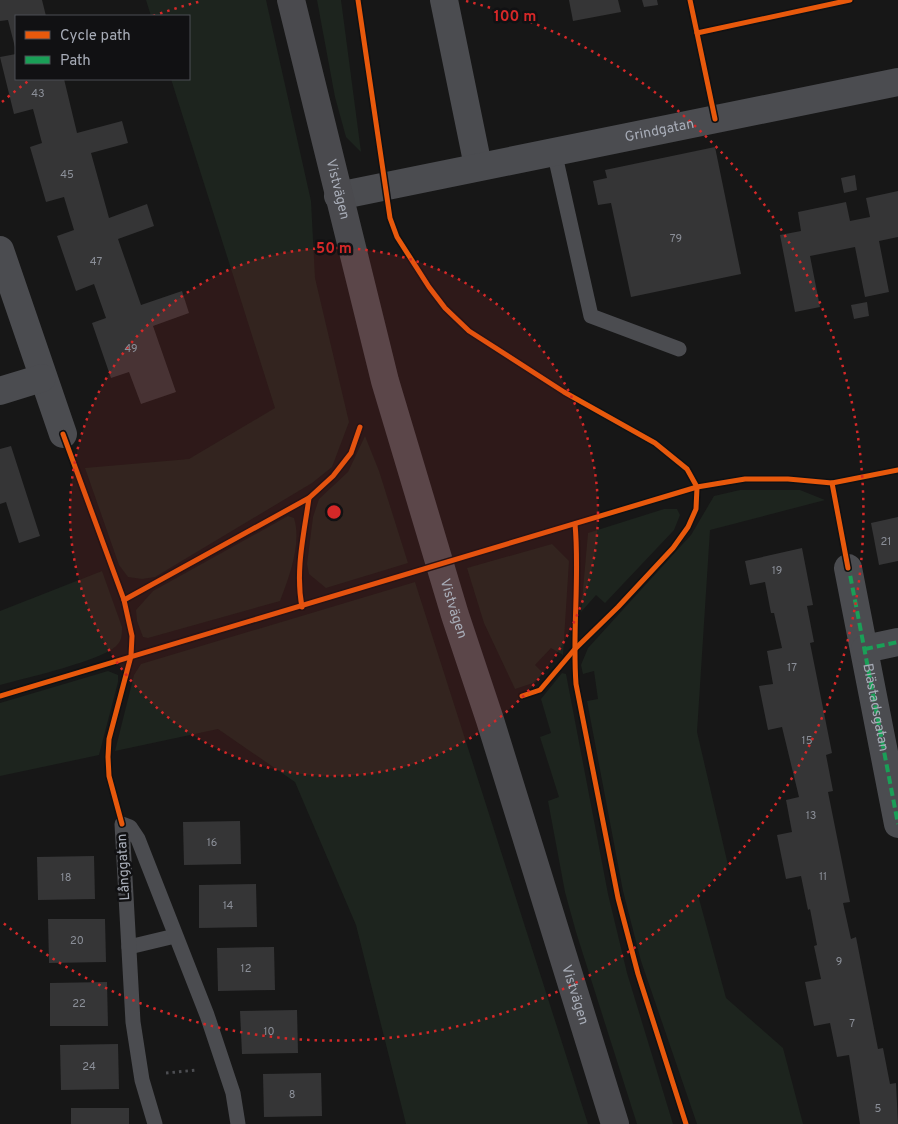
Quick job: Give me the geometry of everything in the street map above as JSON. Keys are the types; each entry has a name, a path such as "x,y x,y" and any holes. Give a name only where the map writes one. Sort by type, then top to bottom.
{"main road":[{"name":"Vistvägen","path":"292,0 338,196 386,381 455,615 490,720 615,1124"}],"street":[{"path":"444,0 478,166"},
{"name":"Grindgatan","path":"338,196 898,82"},
{"path":"0,250 42,378 63,434"},
{"path":"0,391 42,378"},
{"name":"Blästadsgatan","path":"848,568 898,824"},
{"name":"Blästadsgatan","path":"865,649 898,642"}],"lane":[{"path":"554,151 591,316 679,349"},
{"name":"Långgatan","path":"155,1124 142,1080 134,1022 122,824 130,827 135,833 207,1015 237,1111 238,1124"},
{"path":"129,947 175,936"}],"path":[{"path":"142,1080 189,1070 225,1070"}],"shaded area":[{"path":"146,0 266,0 311,201 315,278 349,422 332,467 312,483 155,577 142,579 128,577 119,565 85,468 189,459 275,408 171,80 190,80 190,15 151,15"},
{"path":"317,0 341,0 361,152 346,137 335,97"},
{"path":"365,436 379,471 408,563 326,588 309,574 307,564 313,517 319,499 348,472"},
{"path":"740,490 800,490 825,500 710,530 697,732 728,865 698,895 726,998 783,1048 803,1124 697,1124 641,961 623,891 587,701 598,699 594,671 583,674 581,665 588,648 691,535 714,496"},
{"path":"664,509 677,509 680,515 674,530 605,603 596,595 581,612 588,533"},
{"path":"288,516 294,518 296,539 293,560 280,601 148,638 143,637 137,621 136,610 153,591"},
{"path":"552,544 569,561 563,655 551,648 535,665 543,673 533,683 515,689 484,623 467,568"},
{"path":"102,571 122,627 119,643 109,651 81,663 0,685 0,611"},
{"path":"415,582 588,1124 406,1124 356,925 295,782 218,729 115,751 134,675 141,664"},
{"path":"108,671 118,675 118,682 99,755 0,776 0,703"},
{"path":"562,673 566,674 608,894 627,973 673,1124 637,1124 565,892 548,801 559,797 540,737 551,733 541,699"}],"building":[{"path":"0,0 42,0 46,15 15,15 15,47 8,20 0,21"},
{"path":"569,0 618,0 621,12 573,21"},
{"path":"642,0 657,0 658,5 644,7"},
{"path":"15,54 15,80 64,80 77,133 122,121 128,143 91,153 109,218 147,204 154,226 118,239 141,305 182,291 189,313 153,326 176,392 141,404 129,372 111,378 92,323 106,318 94,284 76,291 57,236 74,230 64,197 46,202 30,147 42,143 33,109 14,114 0,57"},
{"path":"715,147 741,274 631,297 611,203 598,205 593,181 607,178 605,170"},
{"path":"855,175 857,190 844,193 841,178"},
{"path":"898,191 898,237 879,241 889,292 865,297 855,247 810,256 820,307 795,312 780,235 801,231 798,212 846,202 850,221 870,217 866,198"},
{"path":"867,302 869,316 854,319 851,305"},
{"path":"11,446 40,536 19,543 6,502 0,504 0,449"},
{"path":"898,517 898,561 879,565 871,523"},
{"path":"802,548 813,605 807,606 814,642 810,643 832,753 826,755 833,791 828,792 850,902 843,903 851,939 856,937 878,1049 883,1048 890,1084 896,1083 898,1124 860,1124 849,1055 837,1057 830,1023 814,1026 805,982 821,979 814,946 817,945 801,876 786,879 777,835 792,832 786,800 799,797 782,727 768,730 759,686 773,684 767,651 782,648 774,613 771,613 765,582 750,585 745,561"},
{"path":"240,821 241,864 184,865 183,822"},
{"path":"94,856 95,899 38,900 37,857"},
{"path":"256,884 257,927 199,928 199,885"},
{"path":"48,919 105,919 106,962 49,963"},
{"path":"274,947 275,990 218,991 217,948"},
{"path":"107,982 108,1026 50,1026 50,983"},
{"path":"297,1010 298,1053 242,1054 240,1011"},
{"path":"118,1044 119,1089 61,1090 60,1045"},
{"path":"321,1073 322,1116 264,1117 263,1074"},
{"path":"71,1108 129,1108 129,1124 71,1124"}],"marked path":[{"path":"848,564 898,824"},
{"path":"865,649 898,642"}],"cycle path":[{"path":"358,0 390,218 397,237 429,287 445,308 469,331 564,392 655,443 687,469 697,487 696,509 688,527 673,548 618,607 574,650 540,690 522,696"},
{"path":"690,0 697,33 850,0"},
{"path":"697,33 715,119"},
{"path":"309,498 333,476 351,453 360,427"},
{"path":"63,434 124,600 132,636 131,656 109,739 108,757 109,776 122,824"},
{"path":"0,696 697,487 745,479 788,479 832,483 898,470"},
{"path":"832,483 848,568"},
{"path":"124,600 309,498 299,580 302,607"},
{"path":"575,524 577,564 576,684 618,898 638,974 686,1124"}]}
